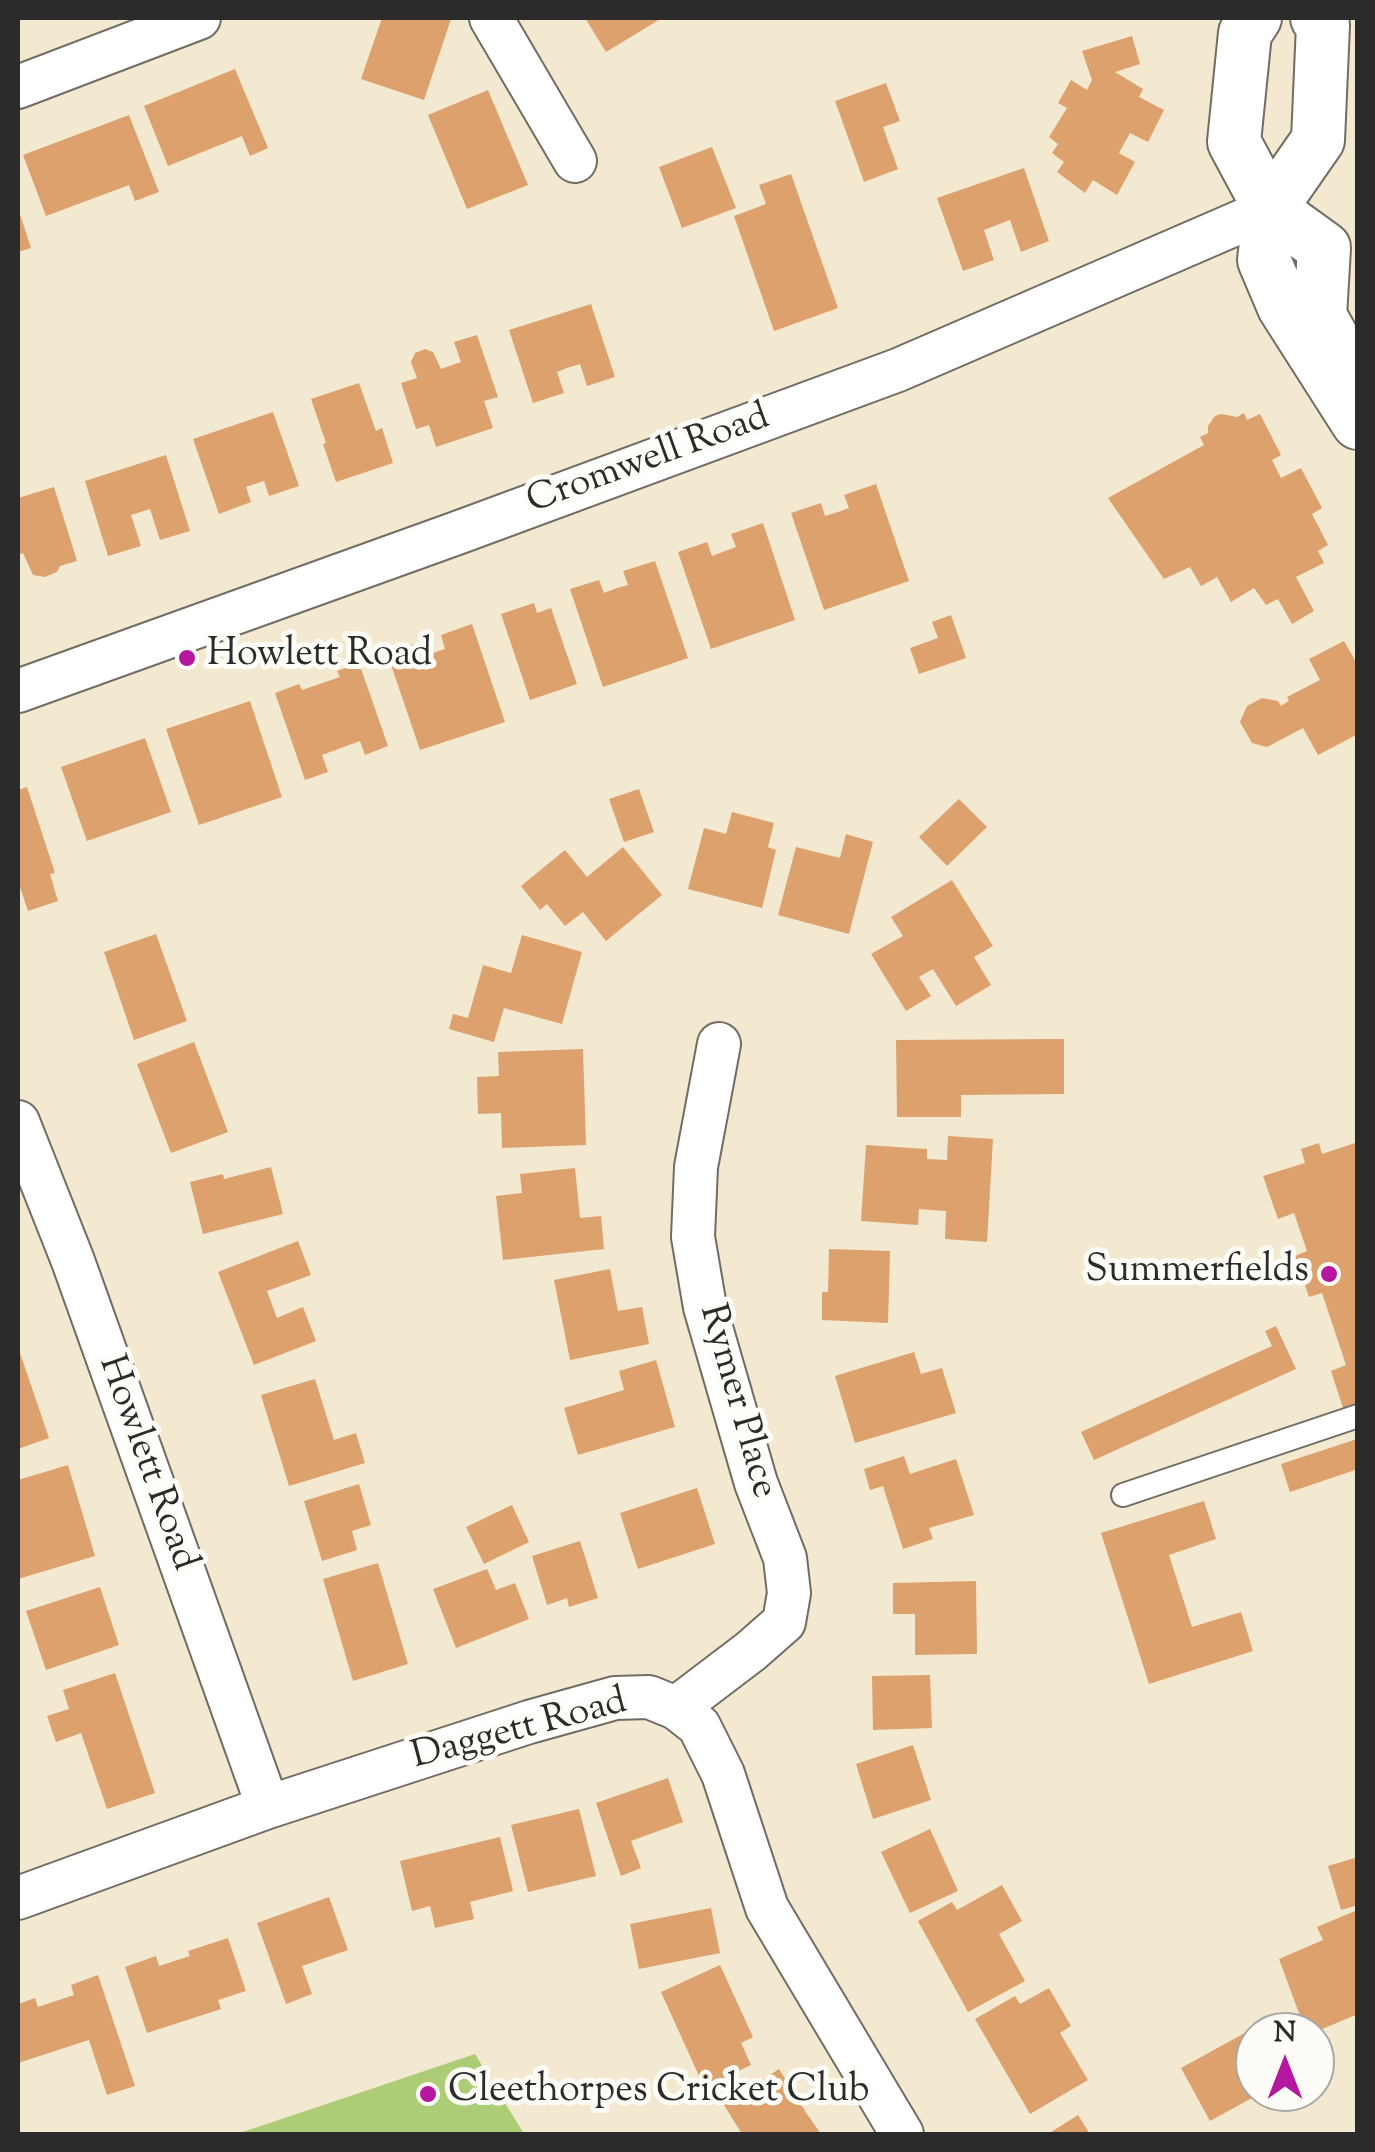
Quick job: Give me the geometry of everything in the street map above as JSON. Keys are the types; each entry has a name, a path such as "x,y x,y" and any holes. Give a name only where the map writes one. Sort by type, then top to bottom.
{"street":[{"path":"18,87 199,18"},
{"path":"491,18 575,161"},
{"path":"1255,18 1245,32 1234,142 1270,210 1324,248 1320,316 1358,382"},
{"path":"1318,18 1323,25 1318,140 1270,210 1264,260 1284,307 1358,423"},
{"name":"Cromwell Road","path":"18,691 898,370 1270,210"},
{"name":"Rymer Place","path":"676,1708 784,1622 788,1593 785,1558 756,1484 705,1307 693,1237 696,1167 719,1044"},
{"name":"Howlett Road","path":"18,1122 73,1261 268,1807"},
{"name":"Daggett Road","path":"18,1898 268,1807 528,1722 615,1698 650,1697 676,1708 699,1726 723,1774 767,1908 902,2134"}],"lane":[{"path":"1123,1495 1358,1416"}],"green space":[{"name":"Cleethorpes Cricket Club","path":"475,2054 524,2134 237,2134"}],"building":[{"path":"382,18 451,19 424,100 361,79"},
{"path":"585,18 662,18 606,52"},
{"path":"1132,36 1140,64 1115,72 1143,89 1139,97 1164,110 1148,142 1130,133 1119,153 1135,162 1117,195 1093,180 1085,193 1057,172 1064,162 1052,153 1058,144 1049,137 1067,108 1058,103 1071,80 1087,90 1092,80 1082,51"},
{"path":"235,69 268,148 250,156 242,136 168,166 144,106"},
{"path":"886,83 900,121 883,127 898,169 864,182 835,101"},
{"path":"488,90 528,185 467,209 428,115"},
{"path":"129,115 159,192 135,201 129,185 46,216 23,155"},
{"path":"712,147 736,208 682,228 659,167"},
{"path":"1024,168 1049,241 1021,252 1010,220 984,230 994,260 963,271 937,198"},
{"path":"791,174 838,308 774,331 734,216 766,204 759,185"},
{"path":"18,208 31,248 18,252"},
{"path":"591,304 615,377 587,386 580,364 567,368 557,372 564,393 533,403 509,330"},
{"path":"477,335 498,397 484,401 493,428 436,447 429,425 416,429 401,383 417,378 411,362 415,353 425,349 433,352 441,369 461,362 454,342"},
{"path":"359,383 376,431 382,428 393,463 336,482 311,399"},
{"path":"273,412 299,486 269,496 264,481 246,487 251,502 219,514 193,439"},
{"path":"1244,413 1247,420 1260,414 1281,455 1272,460 1281,478 1301,468 1322,508 1312,514 1328,545 1318,551 1324,563 1296,577 1314,611 1292,624 1278,599 1266,605 1254,588 1231,602 1217,577 1201,586 1190,567 1164,579 1108,498 1204,445 1200,437 1208,433 1215,416 1237,417"},
{"path":"166,455 190,531 160,540 150,509 131,515 141,546 108,556 85,481"},
{"path":"876,484 909,581 824,610 791,513 821,503 825,516 838,512 849,508 844,495"},
{"path":"54,487 77,561 60,566 57,572 45,577 33,575 23,553 18,555 18,498"},
{"path":"763,523 795,620 711,649 678,552 707,542 712,556 736,547 731,534"},
{"path":"655,561 688,658 603,687 570,589 599,580 604,593 628,585 623,571"},
{"path":"534,603 537,613 551,608 577,684 530,700 501,614"},
{"path":"951,615 966,658 919,674 910,648 938,638 932,622"},
{"path":"472,624 505,722 420,750 387,653 417,643 421,657 445,649 441,635"},
{"path":"1344,641 1358,661 1358,734 1318,755 1303,728 1267,747 1252,743 1240,722 1247,706 1262,698 1278,701 1281,706 1289,701 1287,697 1320,680 1309,659"},
{"path":"359,663 388,746 365,755 360,741 322,755 328,772 305,780 275,693 299,684 302,690 340,677 337,671"},
{"path":"250,701 282,797 199,825 166,729"},
{"path":"145,738 171,812 87,841 61,767"},
{"path":"27,787 55,873 50,874 58,901 28,911 18,887 18,790"},
{"path":"639,789 654,832 624,842 609,799"},
{"path":"959,799 987,827 947,866 919,837"},
{"path":"732,812 774,823 768,847 776,850 762,908 688,889 704,828 726,834"},
{"path":"846,834 873,842 849,934 778,915 796,847 840,858"},
{"path":"623,847 662,895 606,941 583,912 565,926 547,904 540,910 521,886 565,850 587,877"},
{"path":"952,880 993,946 974,957 991,985 956,1006 933,969 919,977 931,996 906,1011 871,954 903,936 891,917"},
{"path":"156,934 187,1021 134,1040 104,952"},
{"path":"522,935 582,952 562,1024 504,1008 494,1042 449,1029 453,1014 468,1018 483,965 511,973"},
{"path":"1064,1039 1064,1094 961,1095 961,1117 897,1117 896,1040"},
{"path":"194,1042 228,1132 171,1153 137,1064"},
{"path":"583,1049 586,1145 502,1148 501,1113 478,1114 477,1077 499,1076 498,1052"},
{"path":"948,1136 993,1139 987,1242 945,1239 946,1211 919,1209 918,1225 861,1221 866,1145 927,1149 927,1159 947,1160"},
{"name":"Summerfields","path":"1358,1142 1358,1410 1345,1414 1331,1371 1346,1365 1322,1293 1309,1297 1295,1256 1307,1251 1294,1213 1278,1219 1263,1176 1305,1163 1301,1149 1319,1143 1322,1154"},
{"path":"271,1167 283,1214 203,1234 190,1182 223,1174 224,1179"},
{"path":"575,1168 580,1218 601,1216 604,1249 503,1260 496,1196 522,1193 520,1174"},
{"path":"298,1241 311,1275 267,1291 277,1318 303,1307 316,1341 254,1365 218,1272"},
{"path":"829,1249 890,1251 888,1323 822,1320 822,1292 828,1292"},
{"path":"610,1269 618,1311 642,1307 649,1344 570,1360 554,1280"},
{"path":"1276,1326 1296,1369 1094,1460 1081,1432 1272,1346 1265,1331"},
{"path":"18,1347 49,1438 18,1449"},
{"path":"914,1352 921,1374 942,1368 956,1413 855,1443 835,1376"},
{"path":"656,1360 675,1427 578,1455 564,1408 624,1390 619,1371"},
{"path":"315,1379 334,1440 356,1433 365,1463 289,1486 261,1395"},
{"path":"1357,1439 1358,1469 1290,1492 1281,1464"},
{"path":"904,1456 910,1474 956,1459 974,1515 929,1528 933,1539 903,1549 883,1486 870,1490 864,1469"},
{"path":"68,1465 95,1556 18,1579 18,1480"},
{"path":"359,1484 371,1525 352,1531 357,1550 322,1561 304,1501"},
{"path":"697,1488 715,1544 638,1569 620,1513"},
{"path":"1204,1501 1216,1539 1169,1555 1192,1627 1241,1612 1253,1651 1149,1684 1101,1533"},
{"path":"512,1505 529,1542 484,1564 466,1527"},
{"path":"580,1541 598,1598 569,1607 567,1598 547,1605 532,1556"},
{"path":"378,1563 408,1664 353,1681 323,1579"},
{"path":"487,1569 496,1590 515,1583 529,1619 456,1648 433,1589"},
{"path":"976,1581 977,1654 915,1655 915,1614 893,1614 893,1583"},
{"path":"100,1587 119,1645 46,1670 26,1611"},
{"path":"115,1673 155,1793 107,1809 81,1733 56,1742 47,1716 69,1709 63,1690"},
{"path":"930,1675 932,1728 873,1730 872,1676"},
{"path":"913,1745 931,1800 873,1819 856,1764"},
{"path":"668,1778 683,1822 631,1841 641,1868 621,1876 596,1803"},
{"path":"579,1809 596,1876 528,1892 511,1825"},
{"path":"930,1829 958,1891 910,1913 881,1852"},
{"path":"500,1837 513,1891 470,1902 474,1919 435,1928 430,1906 412,1911 400,1861"},
{"path":"1358,1857 1358,1905 1341,1910 1328,1866"},
{"path":"1002,1885 1022,1921 999,1934 1025,1981 968,2012 918,1921 952,1902 957,1910"},
{"path":"329,1897 348,1950 302,1966 312,1994 286,2004 257,1923"},
{"path":"711,1908 720,1953 639,1969 630,1924"},
{"path":"1355,1911 1358,1916 1358,2014 1335,2024 1335,2012 1299,2012 1279,1959 1323,1940 1317,1927"},
{"path":"228,1938 246,1991 218,2000 221,2009 147,2033 125,1967 156,1956 159,1966"},
{"path":"720,1965 753,2037 741,2043 751,2065 704,2087 661,1992"},
{"path":"98,1975 135,2086 107,2095 89,2040 18,2063 18,2004 35,1998 38,2007 74,1995 71,1985"},
{"path":"1049,1988 1071,2026 1060,2033 1088,2080 1030,2114 975,2019 1015,1996 1020,2004"},
{"path":"1235,2038 1235,2107 1210,2121 1181,2068"},
{"path":"779,2069 821,2134 742,2134 724,2105"},
{"path":"1078,2115 1090,2134 1048,2134"}],"place":[{"name":"Howlett Road","path":"187,658"},
{"name":"Summerfields","path":"1329,1274"},
{"name":"Cleethorpes Cricket Club","path":"428,2094"}]}
